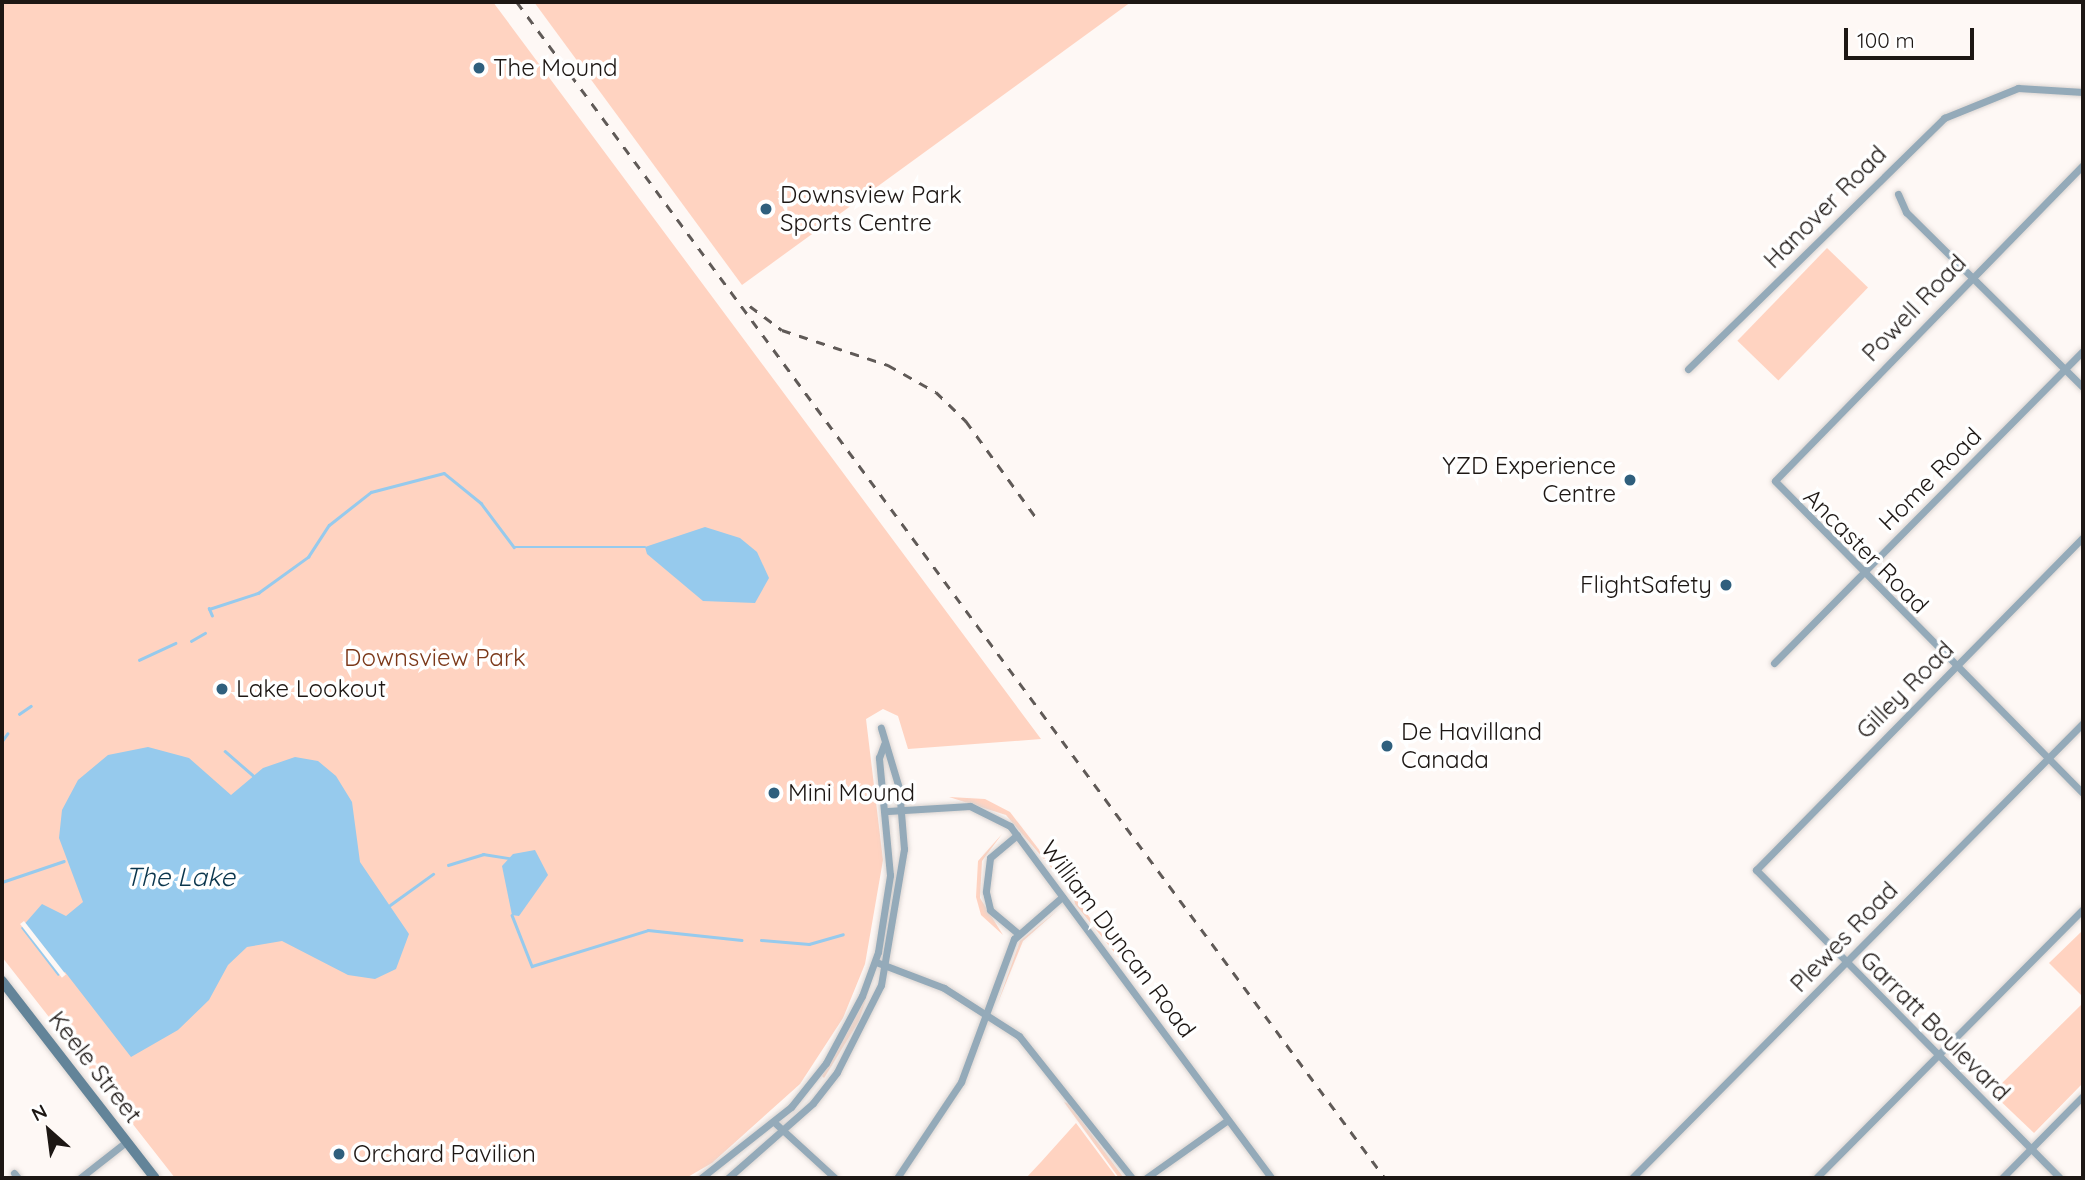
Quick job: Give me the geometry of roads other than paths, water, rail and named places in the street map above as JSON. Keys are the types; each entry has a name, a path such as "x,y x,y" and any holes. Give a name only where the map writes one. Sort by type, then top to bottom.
{"main road":[{"name":"Keele Street","path":"2,981 155,1178"}],"street":[{"name":"Hanover Road","path":"1688,369 1929,130 1970,103 2003,91 2083,92"},
{"name":"Powell Road","path":"1775,481 2083,165"},
{"path":"1898,194 1906,212 2083,387"},
{"name":"Home Road","path":"1774,663 2083,351"},
{"name":"Ancaster Road","path":"1775,481 1862,575 2083,793"},
{"name":"Gilley Road","path":"1756,870 2083,537"},
{"name":"Plewes Road","path":"1632,1178 2083,723"},
{"path":"728,1178 785,1133 837,1072 887,965 903,861 902,810 892,754 884,744 881,728"},
{"path":"701,1178 775,1123 826,1063 876,962 890,875 888,811 879,758 884,744"},
{"name":"William Duncan Road","path":"888,811 970,806 993,813 1017,835 1271,1178"},
{"path":"1017,835 990,859 986,892 990,910 1017,933"},
{"name":"Garratt Boulevard","path":"1756,870 1845,964 2060,1178"},
{"path":"897,1178 942,1118 990,1014 1017,933 1062,897"},
{"path":"1816,1178 2083,909"},
{"path":"876,962 990,1014 1049,1067 1132,1178"},
{"path":"2001,1178 2083,1096"},
{"path":"1146,1178 1228,1120"},
{"path":"775,1123 835,1178"},
{"path":"80,1178 127,1141"}],"water":[{"path":"705,527 740,538 757,552 769,578 755,603 703,601 647,554 645,547"},
{"name":"The Lake","path":"148,747 189,758 231,795 263,768 295,757 318,761 336,776 352,802 360,862 409,934 396,969 375,979 348,975 282,941 247,947 228,965 209,1000 178,1030 131,1057 65,972 58,976 21,928 42,904 66,916 83,902 59,838 62,810 78,780 108,755"},
{"path":"535,850 548,875 519,916 512,915 502,866 513,854"}],"waterway":[{"path":"212,616 209,609 258,593 308,557 329,525 371,492 444,473 481,503 514,547 645,547"},
{"path":"191,641 205,633"},
{"path":"139,660 175,643"},
{"path":"19,714 31,706"},
{"path":"2,741 7,734"},
{"path":"225,751 254,776"},
{"path":"448,865 483,854 509,858"},
{"path":"2,882 64,861"},
{"path":"390,905 433,874"},
{"path":"512,915 532,966 648,930 741,940"},
{"path":"761,940 809,944 843,934"}],"railway":[{"path":"517,2 1385,1178"},
{"path":"750,306 782,330 888,365 936,392 966,421 1038,520"}],"place":[{"name":"The Mound","path":"479,68"},
{"name":"Downsview Park Sports Centre","path":"766,209"},
{"name":"YZD Experience Centre","path":"1630,480"},
{"name":"FlightSafety","path":"1726,585"},
{"name":"Lake Lookout","path":"222,689"},
{"name":"De Havilland Canada","path":"1387,746"},
{"name":"Mini Mound","path":"774,793"},
{"name":"Orchard Pavilion","path":"339,1154"}],"park label":[{"name":"Downsview Park","path":"435,658"}]}
